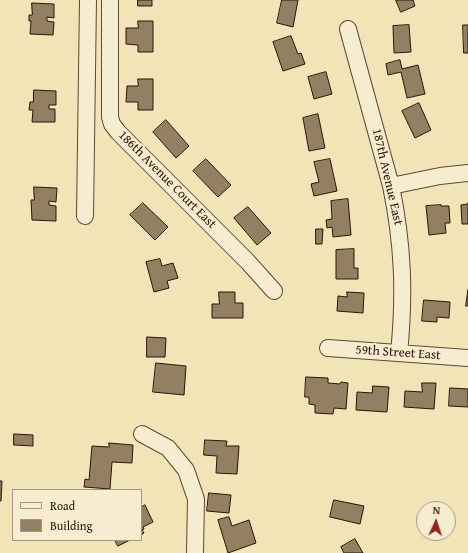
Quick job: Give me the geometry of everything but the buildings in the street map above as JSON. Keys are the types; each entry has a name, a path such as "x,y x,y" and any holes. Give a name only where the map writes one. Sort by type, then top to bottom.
{"street":[{"path":"86,216 88,0"},
{"name":"186th Avenue Court East","path":"110,0 110,117 112,124 118,132 248,262 274,291"},
{"name":"187th Avenue East","path":"348,29 391,186 400,239 402,266 402,319 399,353"},
{"path":"391,186 440,176 468,173"},
{"name":"59th Street East","path":"328,348 468,358"},
{"path":"142,434 168,448 186,470 196,499 195,553"}]}
